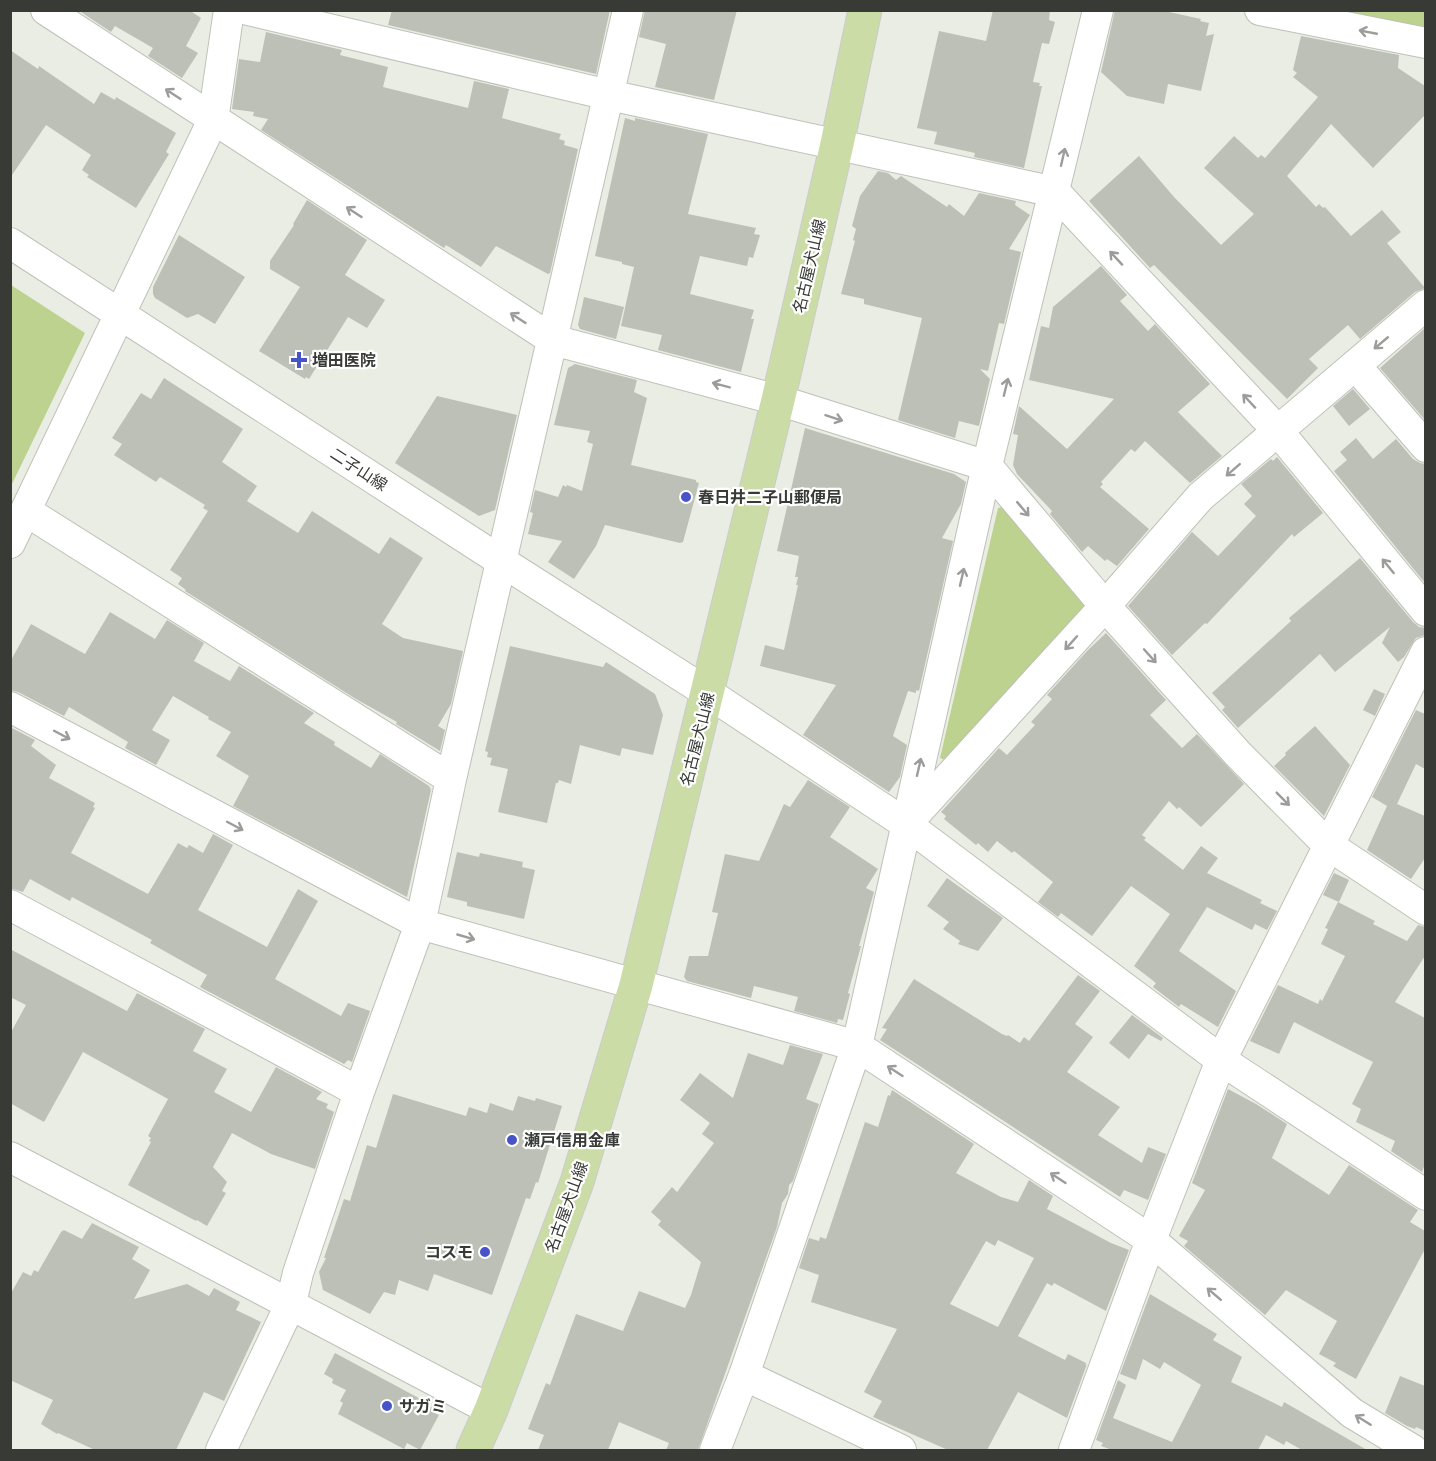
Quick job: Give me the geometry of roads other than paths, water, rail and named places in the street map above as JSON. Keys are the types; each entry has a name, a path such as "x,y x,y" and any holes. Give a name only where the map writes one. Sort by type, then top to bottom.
{"main road":[{"name":"名古屋犬山線","path":"473,1450 491,1410 577,1182 636,986 778,400 837,144 865,10"}],"street":[{"path":"46,10 553,340 778,400 987,466 1105,606 1237,753 1328,845 1425,910"},
{"path":"10,543 213,120 230,10"},
{"path":"248,10 609,95 1055,192 1278,431 1425,611"},
{"path":"221,1450 291,1303 298,1273 359,1092 420,924 451,779 628,10"},
{"path":"716,1450 744,1376 857,1046 987,466 1098,10"},
{"path":"1260,10 1425,43"},
{"name":"二子山線","path":"10,243 708,693 906,824 1221,1059 1425,1195"},
{"path":"906,824 1105,606 1200,497 1425,305"},
{"path":"1355,365 1425,447"},
{"path":"26,511 451,779"},
{"path":"1074,1450 1151,1240 1221,1059 1425,652"},
{"path":"10,707 420,924 857,1046 1151,1240 1352,1413 1413,1450"},
{"path":"10,906 359,1092"},
{"path":"10,1156 491,1410"},
{"path":"744,1376 901,1450"}],"place":[{"name":"増田医院","path":"299,360"},
{"name":"春日井二子山郵便局","path":"686,497"},
{"name":"瀬戸信用金庫","path":"512,1140"},
{"name":"コスモ","path":"485,1252"},
{"name":"サガミ","path":"387,1406"}]}
